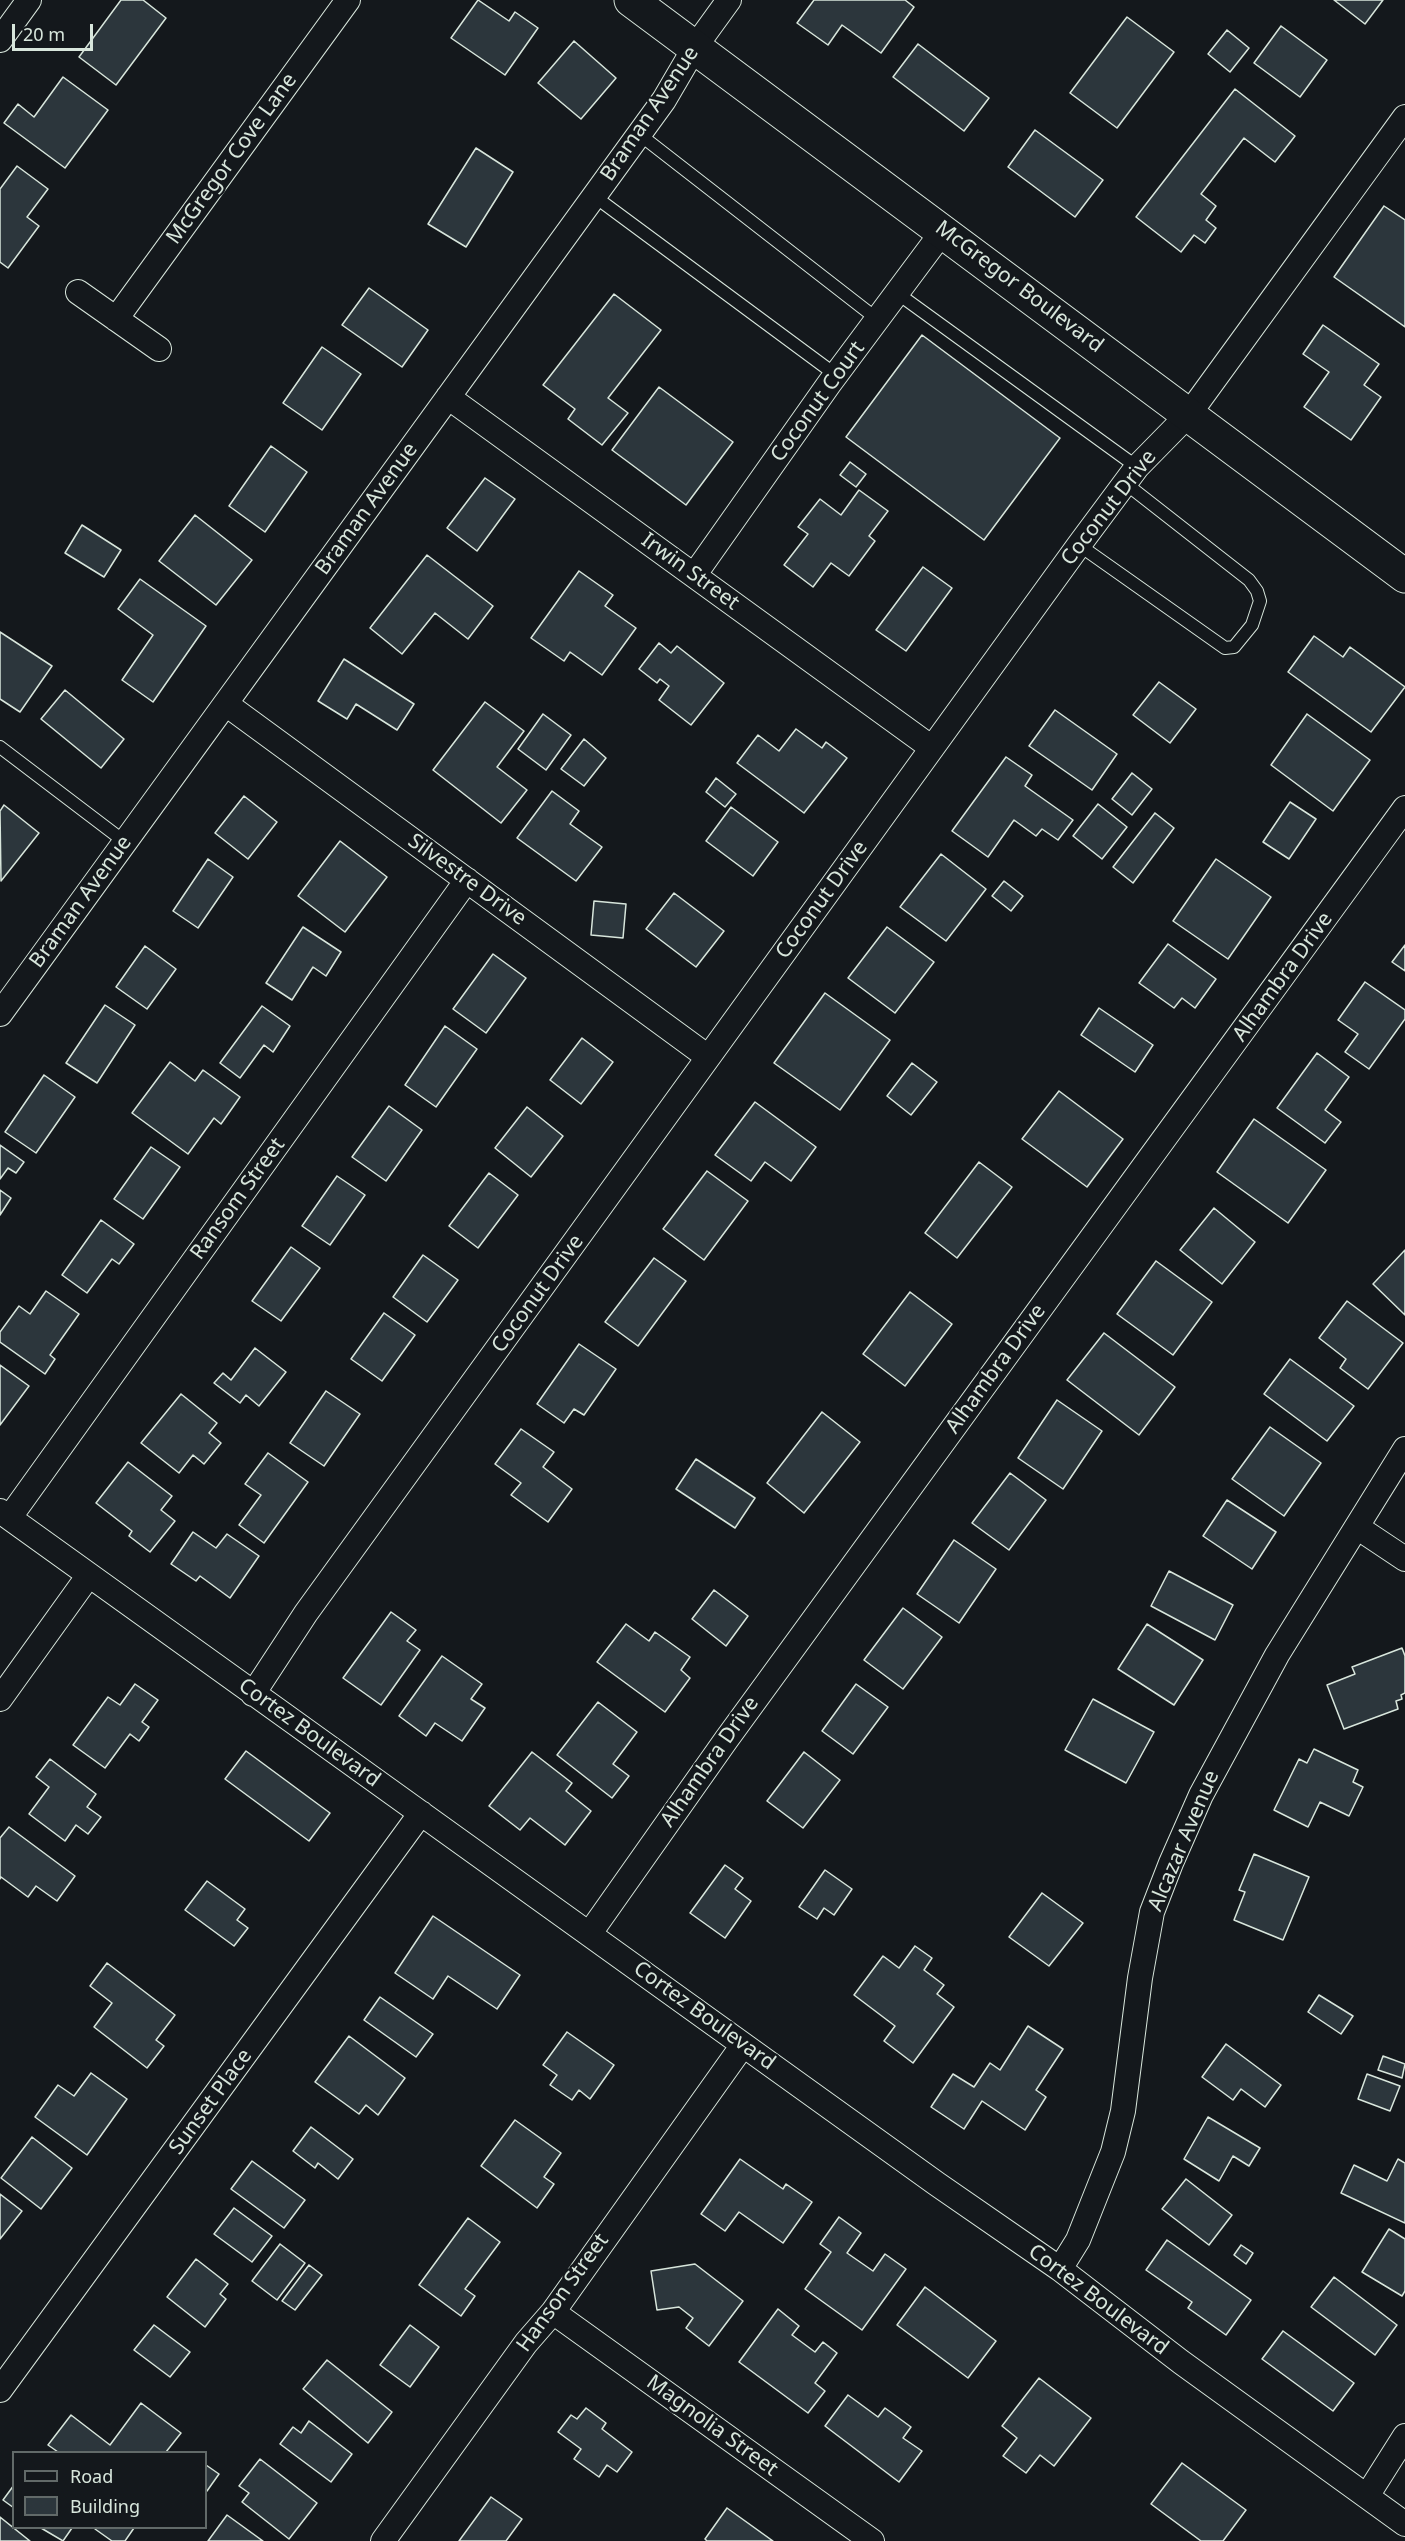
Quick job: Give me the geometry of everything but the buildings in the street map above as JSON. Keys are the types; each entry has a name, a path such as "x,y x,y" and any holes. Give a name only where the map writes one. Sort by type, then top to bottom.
{"main road":[{"name":"McGregor Boulevard","path":"631,0 1405,576"}],"street":[{"path":"0,40 29,0"},
{"name":"McGregor Cove Lane","path":"116,319 348,0"},
{"name":"Braman Avenue","path":"0,1014 664,100 695,47 729,0"},
{"name":"Coconut Drive","path":"253,1694 306,1613 1079,545 1131,475 1189,414 1405,117"},
{"name":"Coconut Court","path":"695,574 836,375 943,231"},
{"path":"78,292 159,349"},
{"name":"Irwin Street","path":"448,397 932,748"},
{"name":"Silvestre Drive","path":"226,704 708,1057"},
{"name":"Alhambra Drive","path":"590,1933 726,1740 1405,808"},
{"name":"Ransom Street","path":"5,1514 467,880"},
{"name":"Alcazar Avenue","path":"1060,2269 1078,2240 1113,2152 1123,2111 1140,1978 1152,1912 1171,1863 1201,1795 1277,1655 1405,1449"},
{"name":"Cortez Boulevard","path":"5,1514 743,2045 1060,2269 1181,2362 1405,2524"},
{"path":"1357,1527 1405,1559"},
{"path":"0,1699 89,1575"},
{"name":"Sunset Place","path":"0,2390 421,1813"},
{"name":"Hanson Street","path":"383,2541 526,2343 553,2312 743,2045"},
{"name":"Magnolia Street","path":"553,2312 872,2541"},
{"path":"1367,2496 1405,2436"}],"lane":[{"path":"639,134 877,319"},
{"path":"594,196 836,375"},
{"path":"897,293 1131,475 1249,579 1260,601 1252,625 1234,647 1225,648 1079,545"},
{"path":"0,747 125,842"}]}
